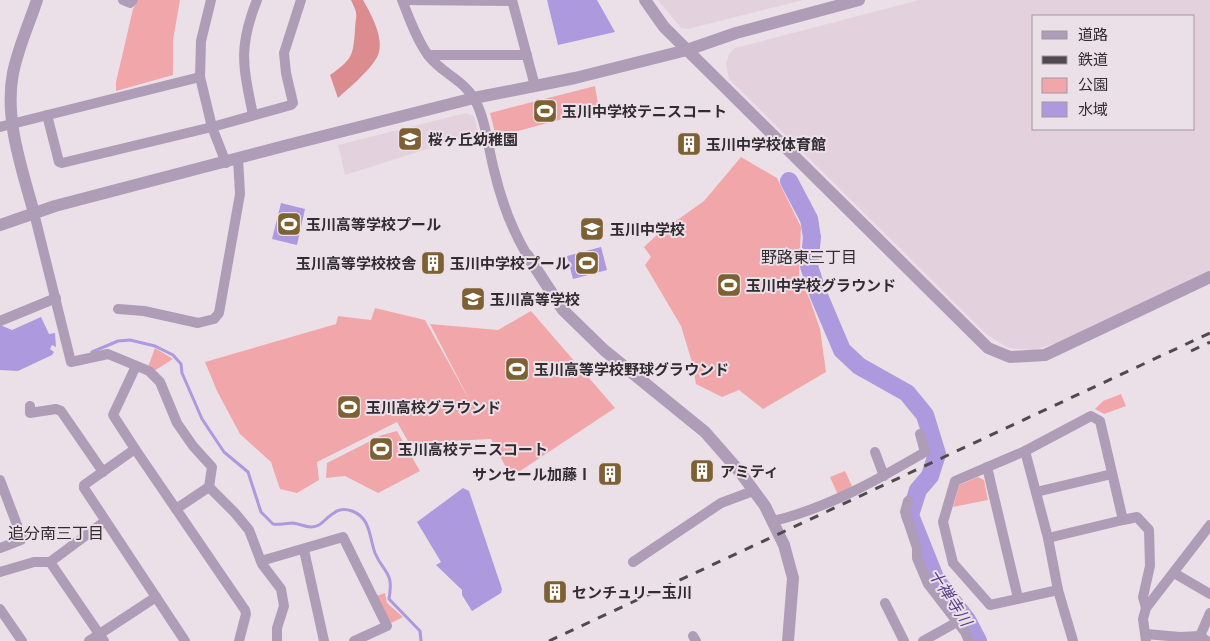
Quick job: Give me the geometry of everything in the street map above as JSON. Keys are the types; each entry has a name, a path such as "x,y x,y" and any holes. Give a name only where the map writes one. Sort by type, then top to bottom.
{"street":[{"path":"37,0 13,74 11,94 13,123 71,362 108,354 149,371 160,382 177,423 193,446 212,467 209,487 176,509"},
{"path":"123,0 130,3 134,0"},
{"path":"211,0 201,41 200,77 212,127 226,163"},
{"path":"252,115 244,71 243,50 249,19 256,0"},
{"path":"47,115 59,162 62,163 212,127 294,103 286,73 284,53 301,0"},
{"path":"535,86 512,0 402,0 428,55 444,72 464,85 474,98 482,114 494,172 512,229 563,310 604,350 704,432 728,457 773,521 789,559 793,585 788,641"},
{"path":"645,0 664,27 834,193 988,348 1010,357 1045,355 1210,276"},
{"path":"0,225 34,213 226,163 238,158 474,98 535,86 687,50 736,33 859,0"},
{"path":"428,55 527,55"},
{"path":"0,127 200,77"},
{"path":"118,309 144,311 198,323 214,319 218,313 240,194 238,158"},
{"path":"0,321 56,298"},
{"path":"136,366 113,415 245,610 246,614 239,641"},
{"path":"30,406 30,413 56,409 61,411 103,472"},
{"path":"1058,590 990,605 954,563 942,522 955,481 1025,451 1091,416 1100,421 1123,520"},
{"path":"773,521 800,515 884,476 925,452 920,434"},
{"path":"135,449 84,485 84,488 104,522 185,641"},
{"path":"1025,451 1048,538 1058,590 1073,641"},
{"path":"874,452 884,476"},
{"path":"987,467 1018,598"},
{"path":"1036,492 1112,474"},
{"path":"0,480 3,494 22,538 0,548"},
{"path":"209,487 249,530 261,561 284,597 277,641"},
{"path":"633,562 721,503 753,491"},
{"path":"753,491 783,564 792,605"},
{"path":"908,501 905,512 917,548 917,558 928,584 958,622 969,641"},
{"path":"1048,538 1137,517 1149,530 1150,566 1143,597 1146,608"},
{"path":"0,572 34,562 50,562 104,522"},
{"path":"1210,526 1146,608 1143,619 1146,637 1203,639 1210,613"},
{"path":"261,561 304,550 343,537 387,626 354,641"},
{"path":"304,550 324,641"},
{"path":"50,562 101,638"},
{"path":"1174,573 1210,594"},
{"path":"90,641 101,638 156,597"},
{"path":"885,603 904,641"},
{"path":"0,609 22,641"},
{"path":"923,641 958,622"}],"shaded area":[{"path":"351,0 363,0 376,27 380,49 371,66 338,98 330,75 343,65 352,51 356,15"},
{"path":"658,0 803,0 688,29 681,28"},
{"path":"919,0 1210,0 1210,271 1088,331 1060,342 1033,350 1008,348 986,334 729,79 726,64 729,54 735,48"},
{"name":"桜ヶ丘幼稚園","path":"466,113 474,116 478,133 345,175 338,145"}],"green space":[{"path":"138,0 180,0 173,40 173,75 116,91 116,82 133,9"},
{"name":"玉川中学校テニスコート","path":"595,86 599,109 496,137 490,113"},
{"name":"玉川中学校グラウンド","path":"741,157 777,178 801,227 799,277 810,300 820,329 826,372 763,409 739,390 722,397 696,384 692,362 681,326 645,265 651,257 644,247 659,233 704,201"},
{"name":"玉川高校グラウンド","path":"375,308 425,320 471,403 430,324 498,330 531,311 615,408 511,477 491,439 409,443 397,422 317,462 319,480 297,493 280,489 271,462 240,434 217,391 205,362 336,324 338,316 371,320"},
{"path":"155,348 173,359 154,371 148,367"},
{"path":"1121,394 1126,406 1104,414 1095,409 1103,401"},
{"name":"玉川高校テニスコート","path":"397,431 420,471 378,493 345,476 326,478 327,463 382,435"},
{"path":"845,471 852,486 838,495 830,477"},
{"path":"978,477 984,480 988,500 953,507 959,485"},
{"path":"385,593 387,603 403,617 391,623 376,596"}],"water":[{"path":"547,0 597,0 615,32 558,45"},
{"name":"玉川高等学校プール","path":"281,203 305,209 297,245 272,239"},
{"name":"玉川中学校プール","path":"601,247 607,270 573,279 567,256"},
{"path":"41,317 49,334 55,333 56,347 52,345 50,349 54,352 52,355 18,371 0,370 0,325 12,330"},
{"path":"463,488 469,491 502,589 501,593 472,611 462,595 462,590 436,565 441,562 417,522"}],"waterway":[{"name":"十禅寺川","path":"789,181 809,219 812,237 809,266 817,291 842,350 859,366 907,393 925,415 937,454 930,476 918,490 910,515 936,580 967,620 978,641"},
{"path":"92,352 118,341 130,340 155,346 173,355 181,364 182,373 202,419 224,452 248,472 261,512 273,524 293,523 312,527 319,525 340,510 350,510 363,518 378,560 389,578 389,599 420,631 421,641"}],"railway":[{"path":"549,641 1210,333"},
{"path":"1191,351 1210,342"}],"place":[{"name":"玉川中学校テニスコート","path":"545,111"},
{"name":"桜ヶ丘幼稚園","path":"410,139"},
{"name":"玉川中学校体育館","path":"689,144"},
{"name":"玉川高等学校プール","path":"289,224"},
{"name":"玉川中学校","path":"592,229"},
{"name":"玉川高等学校校舎","path":"433,263"},
{"name":"玉川中学校プール","path":"587,263"},
{"name":"玉川中学校グラウンド","path":"729,285"},
{"name":"玉川高等学校","path":"473,299"},
{"name":"玉川高等学校野球グラウンド","path":"517,369"},
{"name":"玉川高校グラウンド","path":"349,407"},
{"name":"玉川高校テニスコート","path":"381,449"},
{"name":"アミティ","path":"702,471"},
{"name":"サンセール加藤Ⅰ","path":"610,474"},
{"name":"センチュリー玉川","path":"555,592"}],"district":[{"name":"野路東三丁目","path":"809,256"},
{"name":"追分南三丁目","path":"56,532"}]}
